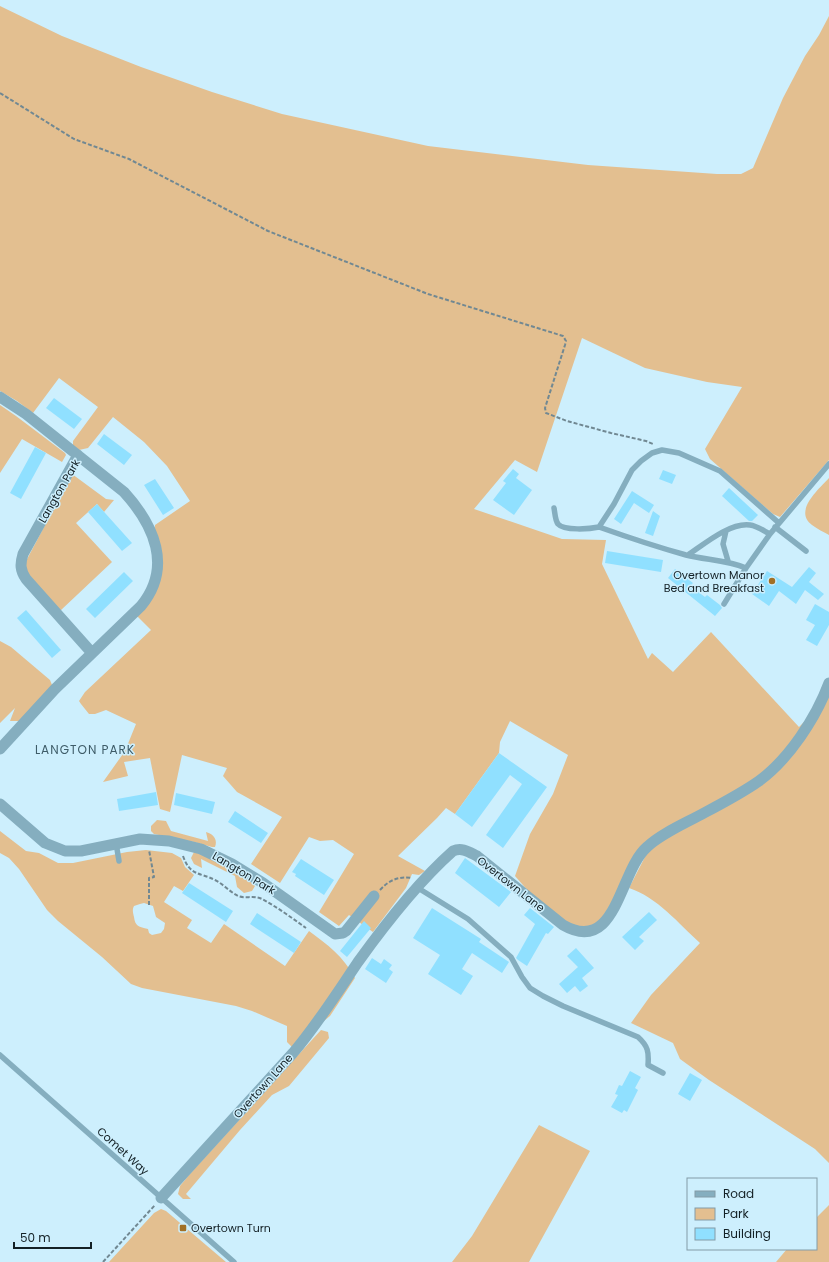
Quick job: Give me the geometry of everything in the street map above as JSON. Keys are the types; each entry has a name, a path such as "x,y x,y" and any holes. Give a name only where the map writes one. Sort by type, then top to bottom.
{"street":[{"path":"0,398 26,414 78,455"},
{"name":"Langton Park","path":"0,749 38,706 141,606 152,589 157,573 157,553 149,526 134,503 112,482 78,455 23,554 20,566 21,572 26,579 92,653"},
{"name":"Overtown Lane","path":"161,1198 299,1046 377,937 420,885 453,851 458,849 463,850 477,856 563,925 579,932 591,931 599,927 610,915 635,862 644,849 661,837 748,789 779,763 803,732 821,702 829,684"},
{"name":"Langton Park","path":"0,804 38,838 56,848 71,852 140,839 169,841 201,849 232,864 250,875 335,934 346,931 374,896"}],"lane":[{"path":"599,526 614,504 632,470 652,453 667,451 678,453 720,471 806,551"},
{"path":"724,604 746,568 770,534 829,464"},
{"path":"554,508 557,523 562,527 582,529 599,526 657,547 688,555 728,561 746,568"},
{"path":"688,555 736,526 746,524 752,525 770,534"},
{"path":"726,531 723,544 728,561"},
{"path":"116,844 119,861"},
{"path":"420,885 468,919 511,957 530,988 569,1009 638,1037 645,1043 649,1054 648,1065 663,1073"},
{"name":"Comet Way","path":"0,1055 234,1262"}],"path":[{"path":"0,93 74,139 129,159 268,231 428,294 563,336 566,341 545,408 546,413 567,421 646,441 655,445 660,451"},
{"path":"149,905 149,878 154,877 150,847"},
{"name":"Langton Park","path":"182,853 186,865 193,871 215,880 238,896 260,899 308,929"},
{"path":"374,896 394,879 402,877 410,877 420,885"},
{"path":"103,1262 161,1198"}],"green space":[{"path":"0,6 62,36 141,67 212,92 282,114 428,146 588,165 717,174 741,174 753,168 783,98 805,56 819,35 829,16 829,460 780,517 773,514 710,459 705,449 742,387 707,382 645,368 582,338 537,472 515,460 474,509 562,539 606,540 602,564 648,659 652,653 673,672 711,632 799,727 829,697 829,1163 815,1149 709,1080 680,1059 673,1043 631,1023 651,995 700,943 658,904 639,892 629,888 646,855 610,905 600,922 588,928 574,927 537,901 515,876 530,834 553,794 568,755 510,721 500,742 499,753 455,814 446,808 398,856 425,871 419,875 412,874 406,888 373,932 349,915 339,926 319,912 354,854 333,840 320,841 309,837 280,883 251,864 282,817 237,792 223,776 227,768 182,755 170,812 160,809 150,758 124,762 128,776 103,782 125,751 136,724 106,710 95,714 89,714 79,701 85,692 151,630 134,613 156,587 155,525 190,501 167,466 144,442 113,417 88,448 79,450 73,445 73,441 98,407 59,378 33,413 0,391"},
{"path":"0,405 65,453 66,455 62,462 22,439 0,473"},
{"path":"72,474 106,499 114,500 104,512 97,504 76,523 112,562 60,611 24,569 25,563"},
{"path":"829,478 829,535 812,525 807,519 805,513 806,507 814,494"},
{"path":"0,641 11,647 50,680 54,690 23,721 10,721 15,708 0,723"},
{"path":"157,820 166,821 171,831 208,841 206,832 209,833 215,839 215,847 154,834 151,831 151,826"},
{"path":"0,831 26,851 39,853 58,863 73,863 127,852 146,850 172,853 181,858 185,867 194,875 183,891 174,886 164,902 192,920 187,928 211,943 224,924 285,966 309,931 329,946 340,957 351,970 355,978 330,1016 292,1047 287,1042 287,1026 252,1011 236,1006 142,988 131,984 47,910 19,869 9,858 0,853","holes":["144,903 153,906 156,917 165,923 164,929 161,933 152,935 149,933 148,929 140,927 136,924 133,910 134,906"]},
{"path":"194,852 219,862 242,875 255,886 252,891 244,893 237,887 235,876 201,859 202,868 194,864 191,858"},
{"path":"321,1030 328,1032 329,1038 289,1086 272,1095 240,1130 186,1194 191,1199 183,1199 178,1194 180,1186"},
{"path":"539,1125 590,1151 529,1262 452,1262 472,1236"},
{"path":"829,1205 829,1262 776,1262 786,1250 817,1250 817,1217"},
{"path":"161,1209 166,1211 226,1262 109,1262 154,1213"}],"building":[{"path":"54,398 82,419 74,429 46,408"},
{"path":"104,434 132,455 124,465 97,444"},
{"path":"35,447 46,453 21,499 10,493"},
{"path":"513,469 519,474 516,478 532,490 514,515 493,500 506,483 503,481"},
{"path":"663,470 676,475 672,484 659,479"},
{"path":"155,479 174,508 163,515 144,485"},
{"path":"729,488 758,515 752,521 749,521 722,496"},
{"path":"632,491 654,505 649,513 634,503 621,524 614,519"},
{"path":"97,504 132,543 122,551 88,512"},
{"path":"653,511 660,516 653,536 645,533"},
{"path":"607,551 663,560 661,572 605,563"},
{"name":"Overtown Manor Bed and Breakfast","path":"809,567 816,573 809,582 824,594 818,600 805,590 796,604 779,591 769,606 752,594 767,571 792,587"},
{"path":"675,569 693,583 690,586 705,597 707,595 720,605 722,608 715,616 668,578"},
{"path":"124,572 133,581 95,618 86,609"},
{"path":"815,604 829,612 829,625 817,646 806,640 815,625 806,620"},
{"path":"26,610 61,650 52,658 17,618"},
{"path":"499,753 547,787 503,848 486,835 522,784 510,775 472,827 455,814"},
{"path":"156,792 158,805 119,811 117,799"},
{"path":"176,793 215,802 212,814 174,805"},
{"path":"235,811 268,833 261,843 228,822"},
{"path":"465,858 511,892 499,907 455,873"},
{"path":"301,859 334,880 324,895 295,876 296,874 292,872"},
{"path":"189,883 233,911 226,922 182,893"},
{"path":"432,908 481,939 479,942 509,962 502,973 472,953 462,969 473,976 461,995 428,974 440,955 413,938"},
{"path":"530,908 554,927 548,934 546,933 527,966 516,958 535,924 524,915"},
{"path":"649,912 657,920 639,937 644,941 635,950 622,937"},
{"path":"257,913 301,942 294,953 250,924"},
{"path":"364,921 371,928 347,957 340,951"},
{"path":"576,948 594,968 582,978 588,986 580,992 575,986 567,993 559,984 578,967 567,956"},
{"path":"372,958 381,964 384,959 392,965 389,969 393,972 386,983 365,969"},
{"path":"630,1071 641,1077 635,1088 638,1090 627,1112 624,1110 622,1113 611,1107 618,1095 615,1094 619,1085 622,1086"},
{"path":"690,1073 702,1080 690,1101 678,1094"}],"place":[{"name":"Overtown Manor Bed and Breakfast","path":"772,581"},
{"name":"Overtown Turn","path":"183,1228"}],"district":[{"name":"LANGTON PARK","path":"85,749"}]}
